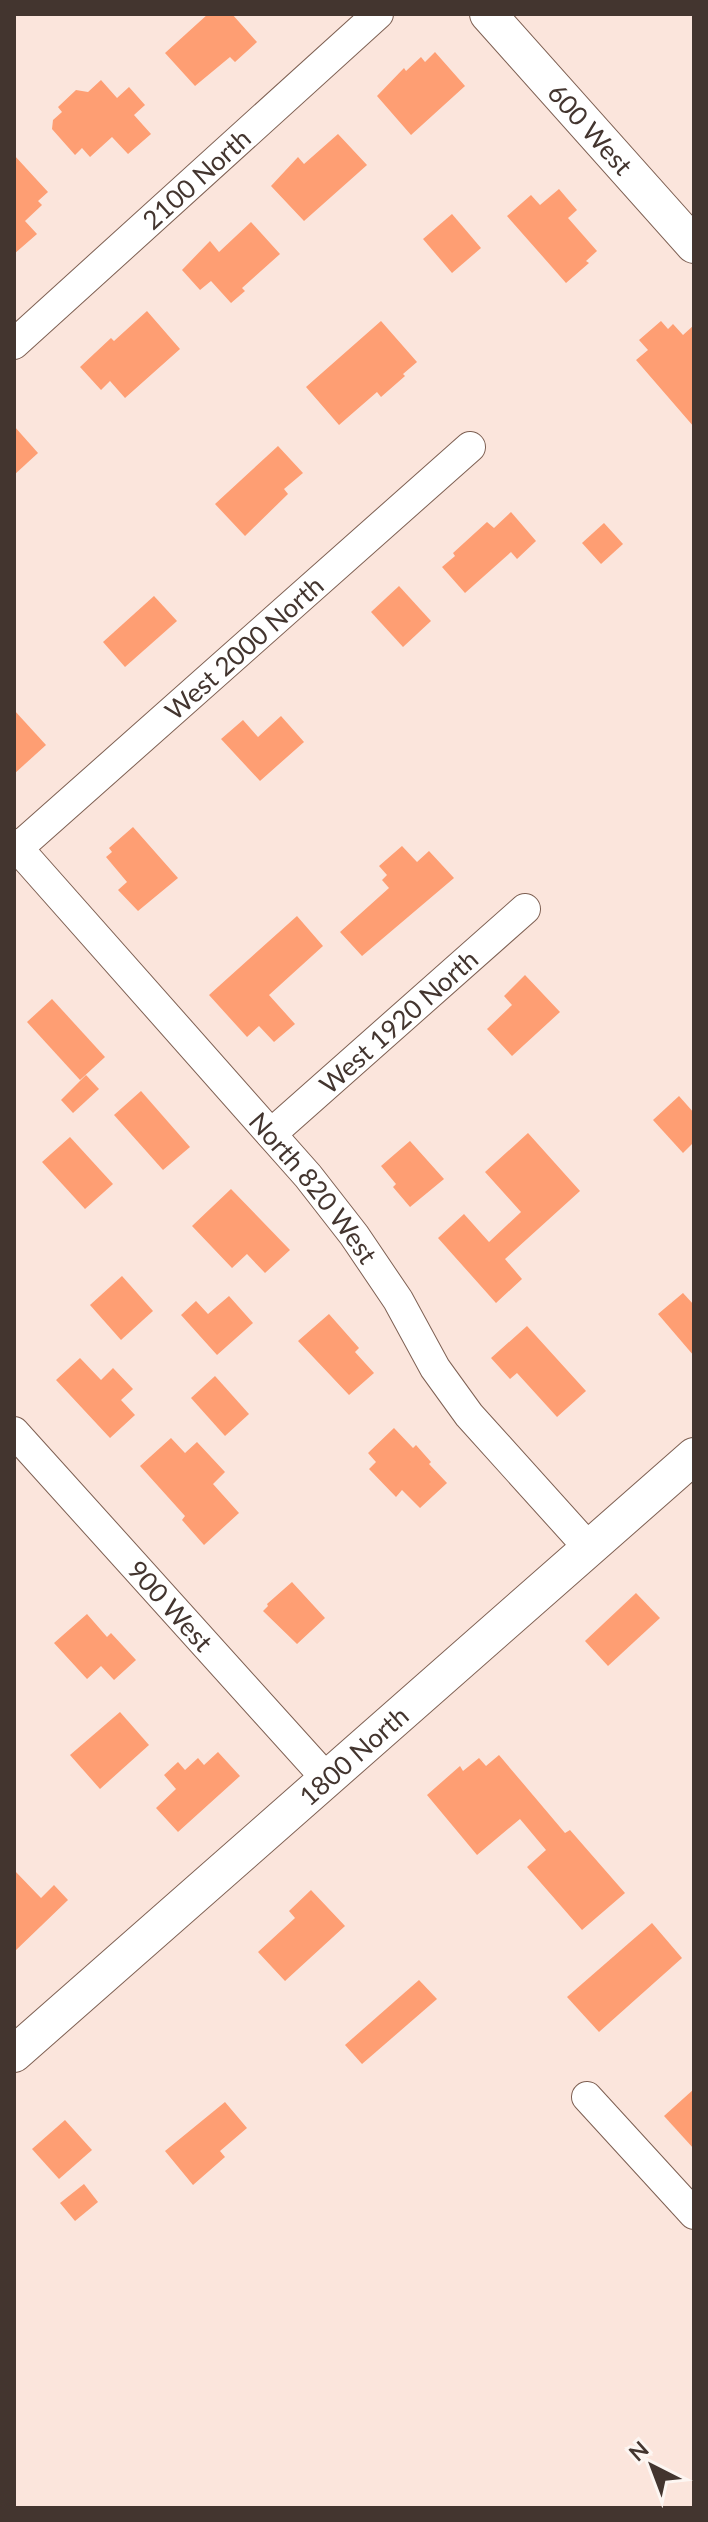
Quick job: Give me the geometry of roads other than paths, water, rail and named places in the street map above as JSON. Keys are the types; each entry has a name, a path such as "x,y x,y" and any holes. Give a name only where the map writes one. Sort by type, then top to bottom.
{"street":[{"name":"2100 North","path":"14,344 378,14"},
{"name":"600 West","path":"488,14 691,234"},
{"name":"West 2000 North","path":"16,846 470,447"},
{"name":"North 820 West","path":"16,846 308,1176 354,1235 398,1300 435,1368 469,1415 588,1547"},
{"name":"West 1920 North","path":"271,1134 525,909"},
{"name":"900 West","path":"14,1432 327,1779"},
{"name":"1800 North","path":"14,2054 694,1456"},
{"path":"587,2097 694,2214"}]}
